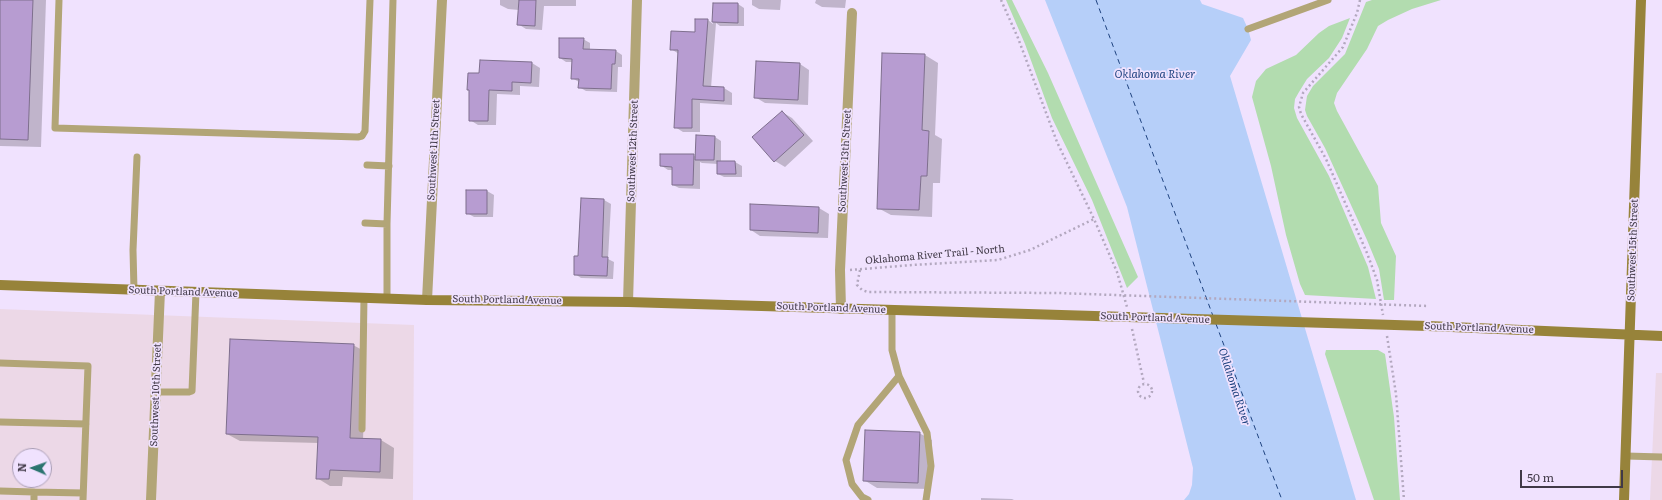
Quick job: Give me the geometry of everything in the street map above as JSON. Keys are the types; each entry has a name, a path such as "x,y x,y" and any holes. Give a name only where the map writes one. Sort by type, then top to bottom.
{"main road":[{"name":"Southwest 15th Street","path":"1624,500 1641,0"},
{"name":"South Portland Avenue","path":"0,286 427,300 628,302 1428,326 1662,336"}],"street":[{"name":"Southwest 11th Street","path":"427,300 442,0"},
{"name":"Southwest 12th Street","path":"628,302 637,0"},
{"name":"Southwest 13th Street","path":"841,309 840,270 852,13"},
{"name":"Southwest 10th Street","path":"151,500 160,291"}],"lane":[{"path":"59,0 55,128 358,137 362,136 365,131 370,0"},
{"path":"387,298 388,166 393,0"},
{"path":"1248,29 1328,0"},
{"path":"134,290 133,250 137,157"},
{"path":"367,165 388,166"},
{"path":"365,224 387,224"},
{"path":"156,392 192,391 196,292"},
{"path":"362,429 364,297"},
{"path":"892,310 892,350 899,376 928,433 931,466 926,500"},
{"path":"0,362 88,366 83,497 34,492 0,491"},
{"path":"868,500 862,498 852,484 846,460 858,425 899,376"},
{"path":"0,422 86,424"},
{"path":"1626,456 1662,457"},
{"path":"34,492 34,500"}],"path":[{"path":"1001,0 1018,38 1052,129 1094,218 1117,272 1128,313"},
{"path":"1360,0 1358,13 1342,47 1303,93 1299,107 1301,114 1322,150 1367,253 1377,280 1384,320"},
{"name":"Oklahoma River Trail - North","path":"840,270 860,270 912,264 998,260 1030,250 1094,218"},
{"path":"860,270 857,285 862,290 868,292 1058,293 1428,306"},
{"path":"1132,327 1144,383"},
{"path":"1387,334 1396,394 1404,500"},
{"path":"1144,383 1149,384 1153,390 1152,394 1148,398 1141,397 1138,392 1139,387 1144,383"}],"shaded area":[{"path":"0,309 414,325 413,500 0,500"},
{"path":"1656,373 1662,373 1662,500 1650,500"}],"green space":[{"path":"1006,0 1012,0 1048,73 1138,277 1127,288 1092,200 1052,118 1025,44"},
{"path":"1372,0 1441,0 1412,9 1378,26 1367,49 1337,93 1334,103 1378,186 1381,223 1396,256 1394,300 1384,300 1379,269 1367,240 1325,148 1305,110 1307,96 1313,86 1345,54 1366,2"},
{"path":"1350,18 1342,38 1329,58 1307,79 1295,99 1294,108 1297,118 1329,176 1368,267 1376,299 1305,295 1300,284 1286,235 1271,166 1252,97 1256,81 1266,69 1296,55 1319,33 1329,26"},
{"path":"1326,350 1378,350 1385,354 1394,417 1400,500 1374,500 1325,354"}],"water":[{"name":"Oklahoma River","path":"1045,0 1200,0 1202,4 1243,18 1251,40 1230,76 1356,500 1184,500 1189,494 1192,485 1193,468 1127,207"}],"building":[{"path":"0,0 33,0 28,140 0,139"},
{"path":"519,0 536,0 535,26 517,25"},
{"path":"713,3 738,3 738,23 712,22"},
{"path":"695,19 708,19 703,86 724,87 724,101 692,99 692,128 674,128 678,50 670,50 671,31 695,32"},
{"path":"559,38 584,38 583,49 616,50 615,64 612,64 611,89 578,88 579,79 571,79 572,59 559,58"},
{"path":"882,53 925,54 922,130 929,131 927,176 921,176 919,210 877,209"},
{"path":"480,60 532,62 531,83 512,82 512,91 489,90 488,121 469,121 469,90 467,90 468,73 479,73"},
{"path":"756,61 800,63 798,100 754,98"},
{"path":"782,111 804,135 774,162 752,137"},
{"path":"696,135 715,136 714,160 695,160"},
{"path":"660,154 694,154 693,185 672,185 672,167 660,166"},
{"path":"717,161 735,161 736,174 717,174"},
{"path":"466,190 487,190 487,214 466,214"},
{"path":"581,198 604,199 602,257 608,257 607,276 574,275 574,256 578,256"},
{"path":"750,204 819,207 818,233 750,230"},
{"path":"230,339 354,344 350,438 381,439 380,472 330,470 329,479 316,479 318,437 226,434"},
{"path":"865,430 920,432 918,483 863,481"}],"ferry route":[{"path":"1096,0 1213,316"},
{"path":"1216,324 1282,500"}]}
